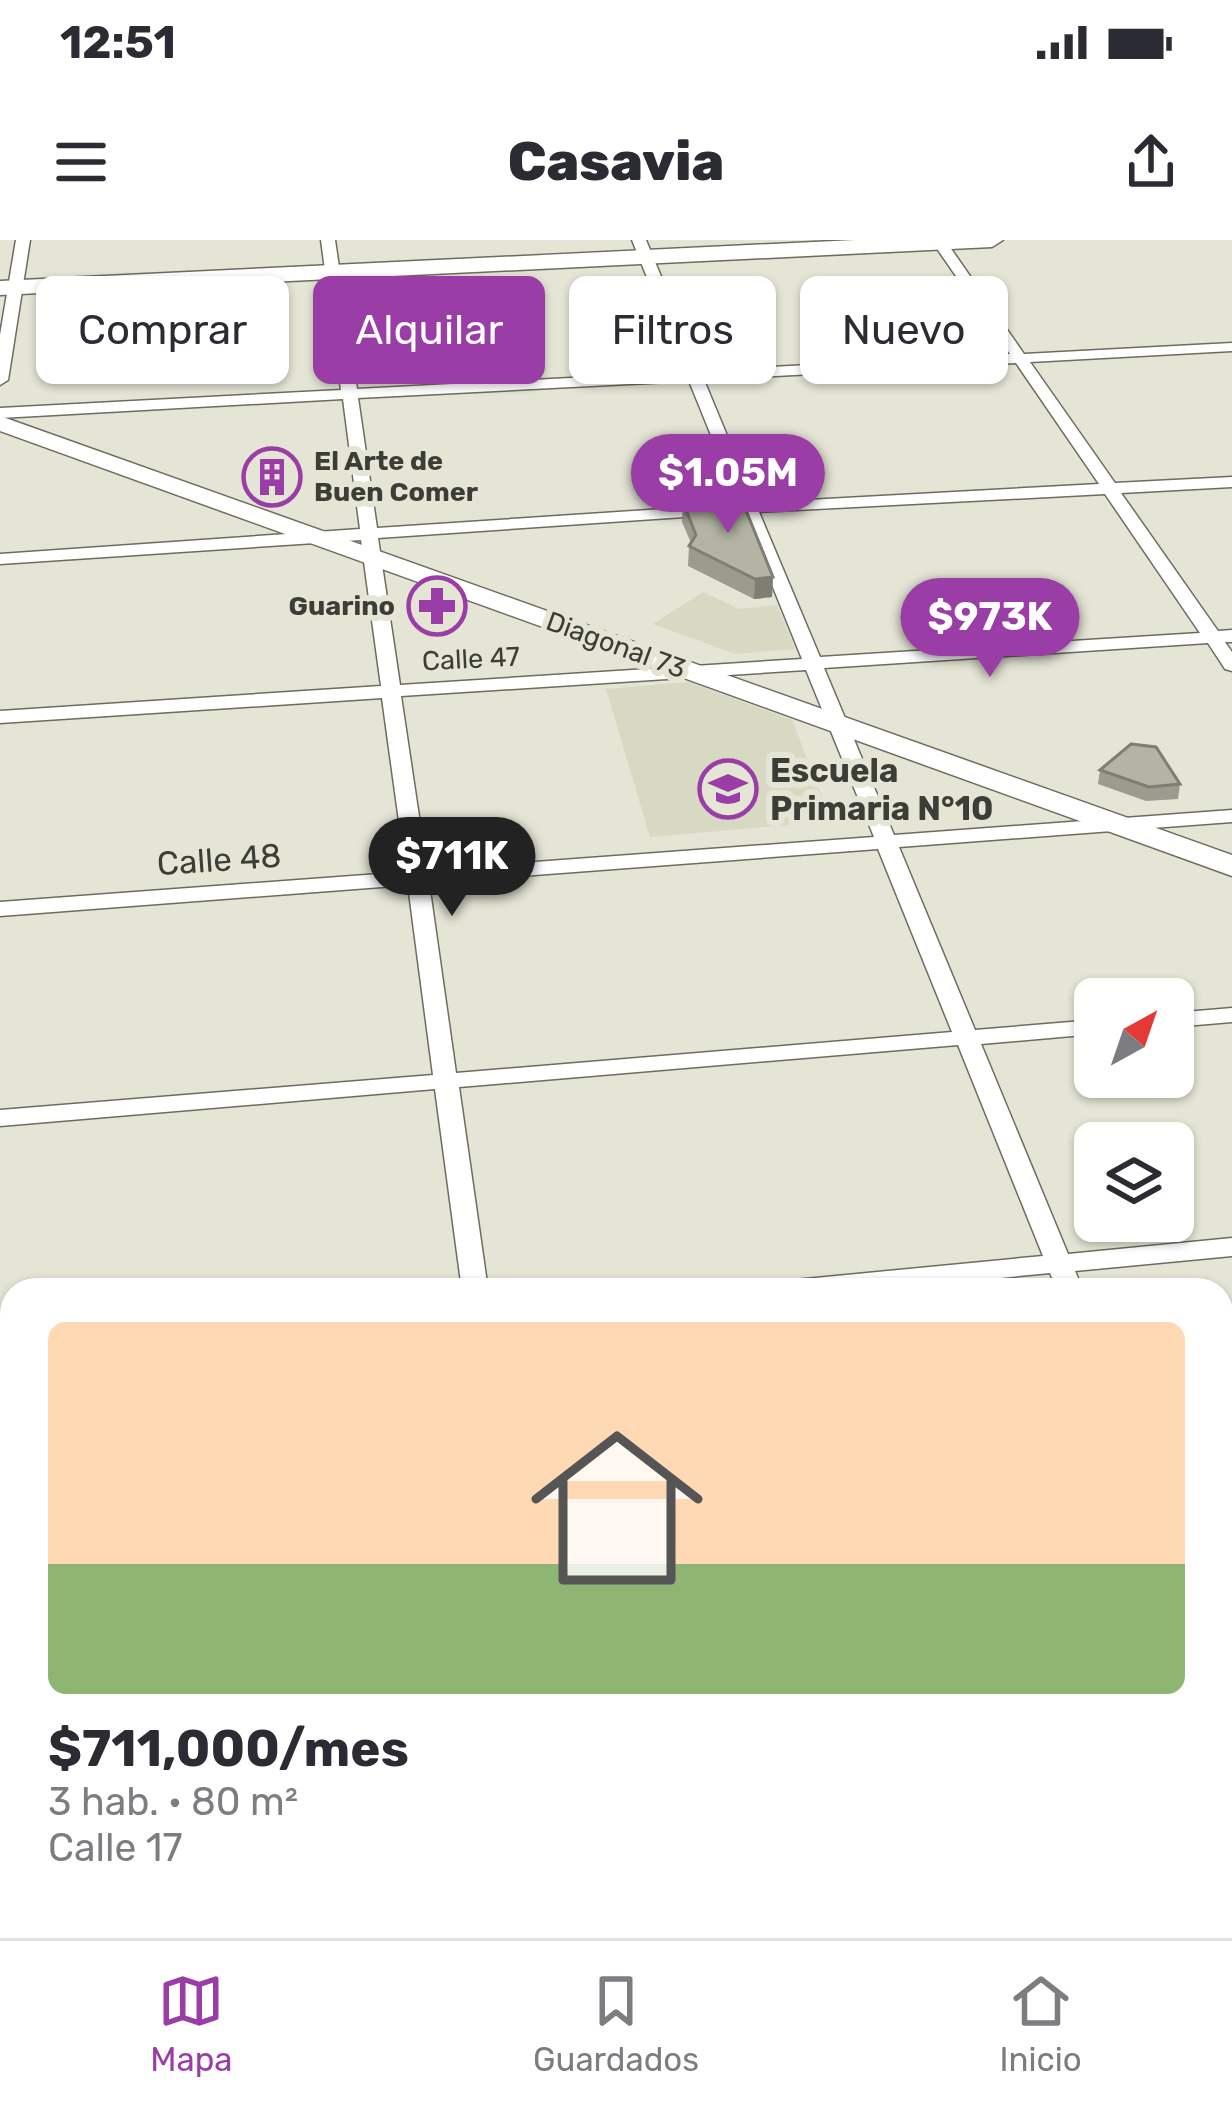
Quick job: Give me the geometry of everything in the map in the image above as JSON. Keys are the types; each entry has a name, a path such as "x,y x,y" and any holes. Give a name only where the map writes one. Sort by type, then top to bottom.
{"main road":[{"path":"643,248 773,240"},
{"path":"8,283 331,258 992,240"},
{"name":"Diagonal 73","path":"5,413 319,538 369,546 744,670 831,711 1113,824 1232,866"},
{"name":"Diagonal 73","path":"5,413 369,546 694,673 831,711 1232,843"}],"street":[{"path":"0,380 8,283 23,240"},
{"path":"938,241 1108,488 1222,637 1232,665"},
{"path":"643,248 654,276"},
{"path":"331,258 473,1278"},
{"path":"776,375 1232,347"},
{"path":"5,413 605,384"},
{"path":"698,384 1065,1278"},
{"path":"369,546 748,508 1232,482"},
{"path":"0,559 319,538"},
{"name":"Calle 47","path":"0,717 1222,637"},
{"name":"Calle 48","path":"0,909 1232,815"},
{"path":"1194,1019 1232,1016"},
{"path":"0,1118 1074,1029"},
{"path":"911,1278 1232,1247"}],"shaded area":[{"path":"703,592 739,609 777,605 795,649 735,654 653,624"},
{"name":"Escuela Primaria N°10","path":"688,682 792,720 832,821 650,837 606,689"}],"building":[{"path":"741,498 773,577 755,579 689,546 696,535 683,502"},
{"path":"1131,744 1156,747 1180,784 1149,787 1100,770"}],"place":[{"name":"El Arte de Buen Comer","path":"272,477"},
{"name":"Guarino","path":"437,606"},
{"name":"Escuela Primaria N°10","path":"728,789"}]}
